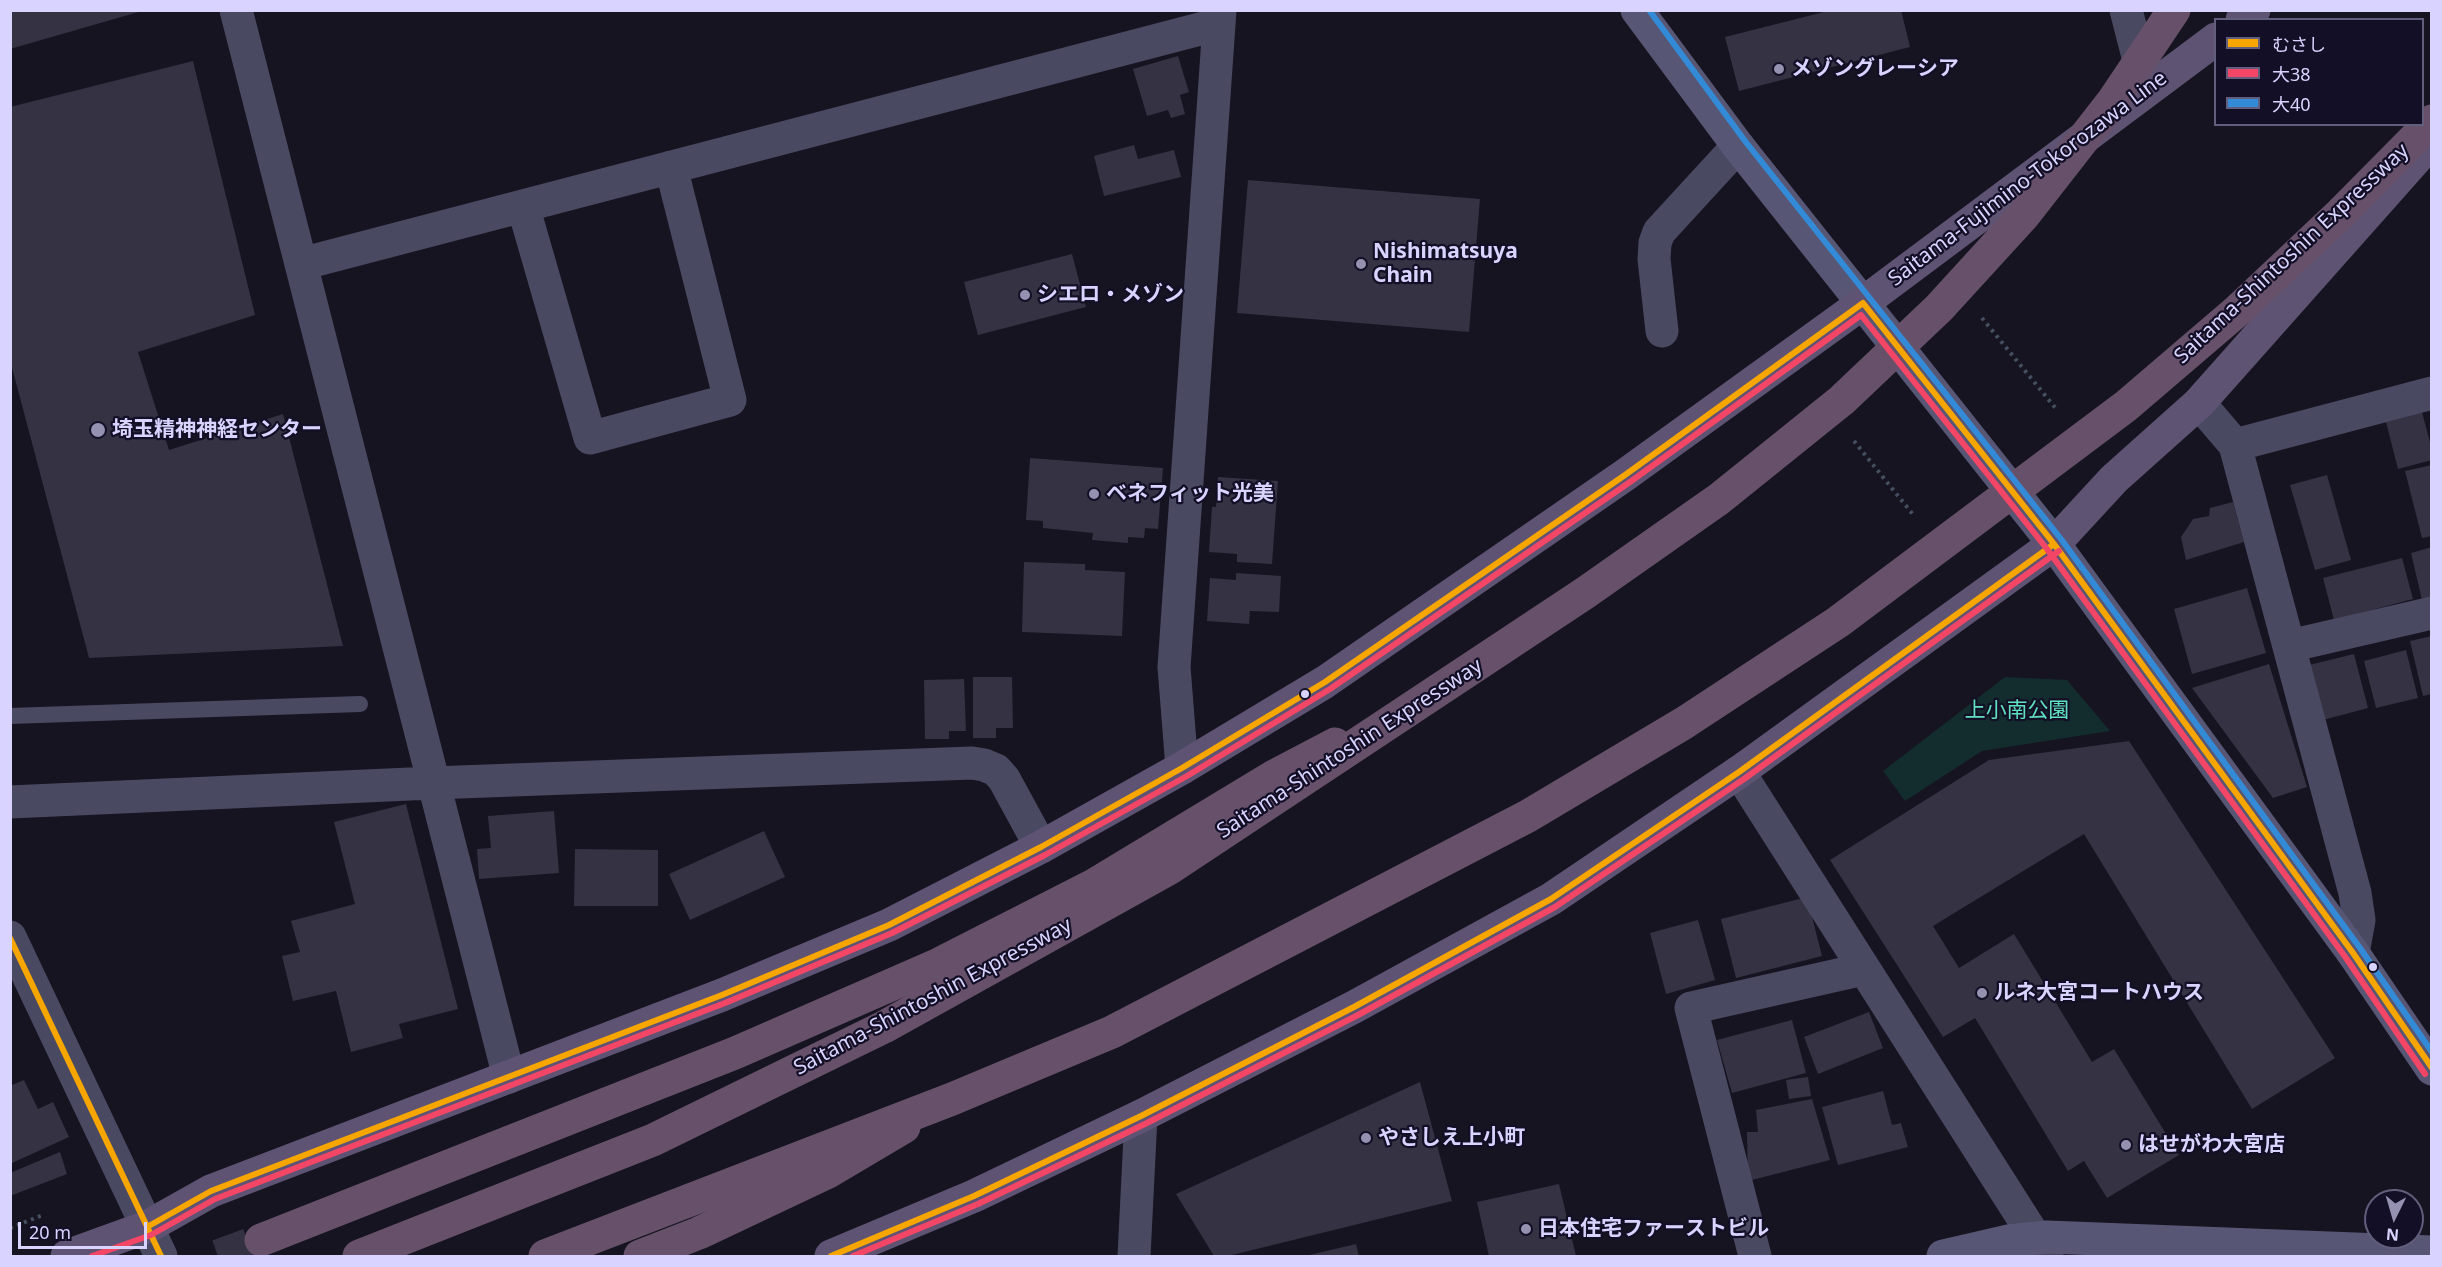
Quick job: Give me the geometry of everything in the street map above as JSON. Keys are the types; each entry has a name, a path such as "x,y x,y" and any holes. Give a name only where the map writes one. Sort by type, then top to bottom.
{"highway":[{"name":"Saitama-Shintoshin Expressway","path":"359,1257 653,1140 884,1027 1170,868 1585,593 1719,499 1842,400 1939,308 2024,215 2113,101 2174,10"},
{"name":"Saitama-Shintoshin Expressway","path":"545,1257 952,1099 1112,1032 1528,816 1684,723 1838,622 2127,406 2237,311 2339,215 2432,121"},
{"path":"261,1240 735,1053 939,963 1092,886 1274,777 1453,682"},
{"path":"640,1257 699,1233 828,1172 952,1099"}],"main road":[{"path":"1637,10 1738,146 2054,544 2353,953 2432,1069"},
{"name":"Saitama-Fujimino-Tokorozawa Line","path":"67,1257 147,1227 211,1191 722,995 889,925 1041,847 1182,768 1335,675 1625,476 1863,303 2214,40"},
{"path":"831,1257 974,1196 1141,1116 1354,1007 1551,899 1739,772 2054,544 2114,479 2199,403 2432,141"},
{"path":"1943,1257 2008,1241 2041,1247 2432,1252"}],"street":[{"path":"236,10 509,1077"},
{"path":"2126,10 2147,89"},
{"path":"301,264 671,167 1219,17 1174,667 1182,768"},
{"path":"1662,331 1653,259 1659,232 1738,146"},
{"path":"523,206 590,438 730,400 671,167"},
{"path":"2235,445 2432,393"},
{"path":"2199,403 2235,445 2355,893 2359,920 2353,953"},
{"path":"2289,646 2432,613"},
{"path":"10,802 432,783 972,763 996,770 1004,779 1041,847"},
{"path":"1739,772 2041,1247"},
{"path":"10,937 161,1257"},
{"path":"1755,1257 1691,1008 1864,969"},
{"path":"1134,1257 1141,1116"}],"lane":[{"path":"10,716 360,704"}],"path":[{"path":"1975,309 2062,416"},
{"path":"1853,440 1919,522"},
{"path":"10,1228 43,1215"}],"green space":[{"name":"上小南公園","path":"2005,677 2067,680 2110,731 1982,751 1905,801 1883,771"}],"building":[{"path":"10,10 142,10 142,11 10,49"},
{"name":"メゾングレーシア","path":"1832,10 1901,10 1910,47 1739,91 1725,37"},
{"path":"1178,56 1189,92 1180,95 1185,114 1171,118 1168,110 1147,116 1133,69"},
{"path":"193,61 255,315 138,352 169,450 283,414 343,646 89,658 10,360 10,107"},
{"path":"1134,145 1138,159 1174,150 1181,177 1104,196 1094,156"},
{"path":"1248,180 1480,199 1469,332 1237,313"},
{"name":"シエロ・メゾン","path":"1072,254 1086,307 978,335 964,282"},
{"path":"2422,412 2432,450 2432,460 2398,469 2386,422"},
{"name":"ベネフィット光美","path":"1030,458 1163,468 1158,529 1145,528 1144,538 1128,537 1128,543 1092,540 1093,533 1043,528 1043,521 1026,520"},
{"path":"2432,465 2432,536 2422,538 2405,471"},
{"path":"2327,475 2351,560 2315,570 2290,485"},
{"path":"1218,477 1278,481 1272,564 1237,562 1237,554 1209,552 1212,507 1216,507"},
{"path":"2233,502 2244,542 2186,560 2181,537 2193,519 2209,516 2210,508"},
{"path":"2432,547 2432,598 2422,600 2411,553"},
{"path":"2402,558 2413,599 2334,620 2323,578"},
{"path":"1024,562 1085,564 1085,570 1125,572 1122,636 1022,632"},
{"path":"1236,573 1281,576 1279,612 1250,611 1249,624 1207,621 1210,578 1236,580"},
{"path":"2247,588 2266,653 2192,674 2174,609"},
{"path":"2432,636 2432,694 2423,696 2410,641"},
{"path":"2406,650 2418,698 2376,708 2364,661"},
{"path":"2354,654 2368,708 2323,720 2309,665"},
{"path":"2269,664 2307,787 2273,798 2192,688"},
{"path":"973,677 1012,677 1013,728 996,728 996,738 973,738"},
{"path":"964,679 966,731 949,731 949,739 925,739 924,680"},
{"name":"ルネ大宮コートハウス","path":"2129,741 2335,1058 2252,1109 2084,834 1933,926 1959,968 2014,934 2092,1062 2114,1049 2179,1155 2107,1198 2084,1161 2068,1171 1975,1018 1943,1037 1830,860 1989,760"},
{"path":"406,804 458,1009 399,1024 403,1038 351,1052 336,991 293,1001 282,956 300,952 291,921 355,904 334,822"},
{"path":"554,811 559,873 479,879 477,849 491,848 488,816"},
{"path":"764,831 785,877 690,920 669,874"},
{"path":"575,849 658,850 658,906 574,906"},
{"path":"1807,897 1822,956 1736,978 1721,919"},
{"path":"1698,920 1715,980 1666,994 1650,933"},
{"path":"1869,1012 1883,1048 1818,1074 1804,1037"},
{"path":"1792,1020 1806,1073 1732,1093 1717,1040"},
{"path":"1808,1077 1811,1096 1789,1099 1786,1080"},
{"path":"24,1080 38,1109 53,1102 69,1137 10,1164 10,1086"},
{"name":"やさしえ上小町","path":"1420,1082 1452,1201 1228,1256 1214,1256 1176,1194"},
{"path":"1883,1091 1892,1125 1901,1123 1908,1147 1838,1165 1822,1107"},
{"path":"1812,1099 1830,1160 1748,1181 1747,1132 1758,1132 1756,1110"},
{"path":"60,1152 67,1174 10,1196 10,1173"},
{"name":"日本住宅ファーストビル","path":"1559,1184 1576,1256 1489,1256 1477,1202"},
{"path":"1356,1244 1359,1256 1305,1256"}],"tunnel":[{"path":"218,1256 261,1240"}],"transit line":[{"name":"大40","path":"1649,10 1745,141 2061,539 2360,948 2432,1052"},
{"name":"むさし","path":"147,1227 211,1191 722,995 889,925 1041,847 1182,768 1325,682 1625,475 1863,303 2054,544 2353,953 2432,1068"},
{"name":"大38","path":"92,1256 151,1235 215,1199 725,1003 892,933 1045,855 1187,776 1330,689 1630,482 1861,315 2047,549 2346,958 2425,1074"},
{"name":"むさし","path":"831,1256 974,1196 1141,1116 1354,1007 1551,899 1739,772 2054,544"},
{"name":"大38","path":"853,1256 978,1204 1145,1124 1358,1015 1555,907 1744,779 2059,551"},
{"name":"むさし","path":"10,938 161,1256"}],"place":[{"name":"メゾングレーシア","path":"1779,69"},
{"name":"Nishimatsuya Chain","path":"1361,264"},
{"name":"シエロ・メゾン","path":"1025,295"},
{"name":"埼玉精神神経センター","path":"98,430"},
{"name":"ベネフィット光美","path":"1094,494"},
{"name":"ルネ大宮コートハウス","path":"1982,993"},
{"name":"やさしえ上小町","path":"1366,1138"},
{"name":"はせがわ大宮店","path":"2126,1145"},
{"name":"日本住宅ファーストビル","path":"1526,1229"}]}
